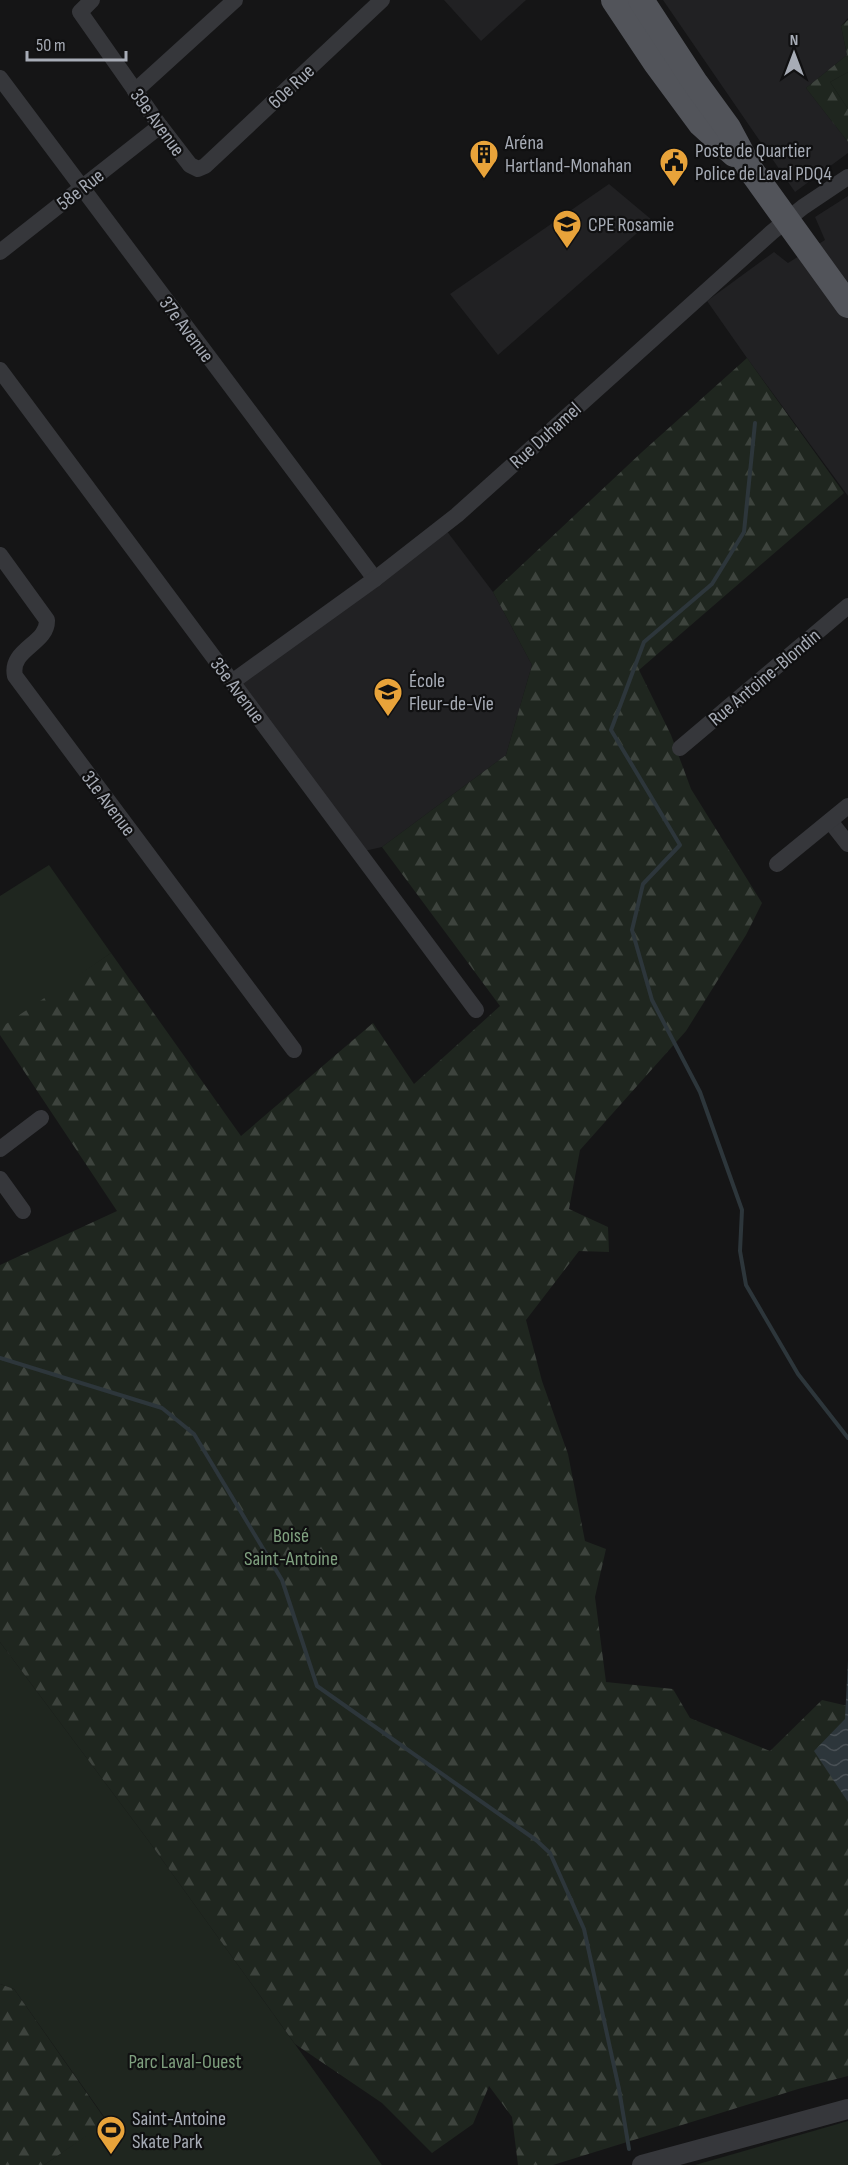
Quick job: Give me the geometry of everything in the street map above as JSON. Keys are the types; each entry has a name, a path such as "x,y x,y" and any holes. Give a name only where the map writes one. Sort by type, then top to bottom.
{"main road":[{"path":"614,0 701,124 750,169"},
{"path":"641,0 697,86 728,128 750,169 848,304"}],"street":[{"name":"39e Avenue","path":"92,0 80,12 160,126 190,165 198,169"},
{"path":"135,91 235,0"},
{"name":"60e Rue","path":"198,169 205,166 382,0"},
{"name":"37e Avenue","path":"0,78 375,579"},
{"name":"58e Rue","path":"0,252 160,126"},
{"name":"Rue Duhamel","path":"232,682 375,579 457,515 787,220 848,177"},
{"name":"35e Avenue","path":"0,370 476,1010"},
{"name":"31e Avenue","path":"0,555 47,620 44,632 15,662 15,676 294,1050"},
{"name":"Rue Antoine-Blondin","path":"680,748 847,610"},
{"path":"777,864 848,806"},
{"path":"830,820 848,844"},
{"path":"0,1149 41,1118"},
{"path":"0,1179 23,1211"},
{"path":"642,2165 848,2109"}],"shaded area":[{"path":"444,0 526,0 481,41"},
{"path":"663,0 848,0 848,18 841,26 847,55 806,88 848,142 848,153 795,192"},
{"name":"CPE Rosamie","path":"609,184 652,220 498,355 450,294"},
{"path":"848,196 848,496 707,301 774,252 788,263 825,240 815,217"},
{"name":"École Fleur-de-Vie","path":"443,526 493,592 532,665 506,755 382,847 360,852 233,681"}],"green space":[{"path":"848,20 848,72 830,82 848,109 848,142 806,88 847,55 841,26"},
{"path":"848,72 848,109 830,82"},
{"name":"Boisé Saint-Antoine","path":"747,358 844,493 639,670 671,735 691,789 762,903 746,935 686,1031 580,1150 569,1209 608,1227 609,1252 579,1251 526,1320 542,1381 568,1454 585,1541 606,1549 595,1597 606,1682 673,1689 690,1718 770,1751 822,1700 848,1706 848,2076 798,2089 553,2165 518,2165 512,2117 489,2086 473,2124 432,2153 382,2103 295,2044 148,1840 0,1642 0,1265 117,1211 0,1035 0,1028 111,953 241,1136 373,1023 414,1084 500,1006 382,847 506,755 532,665 493,592 642,452"},
{"path":"49,865 111,953 0,1031 0,896"},
{"name":"Parc Laval-Ouest","path":"0,1642 148,1840 382,2165 44,2165 107,2121 14,1989 0,1984"},
{"path":"0,1984 14,1989 107,2122 44,2165 0,2165"},
{"path":"848,2121 848,2165 695,2165"}],"water":[{"path":"848,1660 848,1802 814,1751 845,1719"}],"waterway":[{"path":"755,423 744,532 712,584 644,642 611,730 680,845 643,884 632,930 652,1000 700,1092 742,1210 740,1251 746,1285 798,1374 848,1438"},
{"path":"0,1358 162,1408 194,1434 282,1580 317,1686 536,1840 550,1853 584,1929 619,2089 629,2149"}],"place":[{"name":"Aréna Hartland-Monahan","path":"484,180"},
{"name":"Poste de Quartier Police de Laval PDQ4","path":"674,188"},
{"name":"CPE Rosamie","path":"567,250"},
{"name":"École Fleur-de-Vie","path":"388,718"},
{"name":"Saint-Antoine Skate Park","path":"111,2156"}]}
